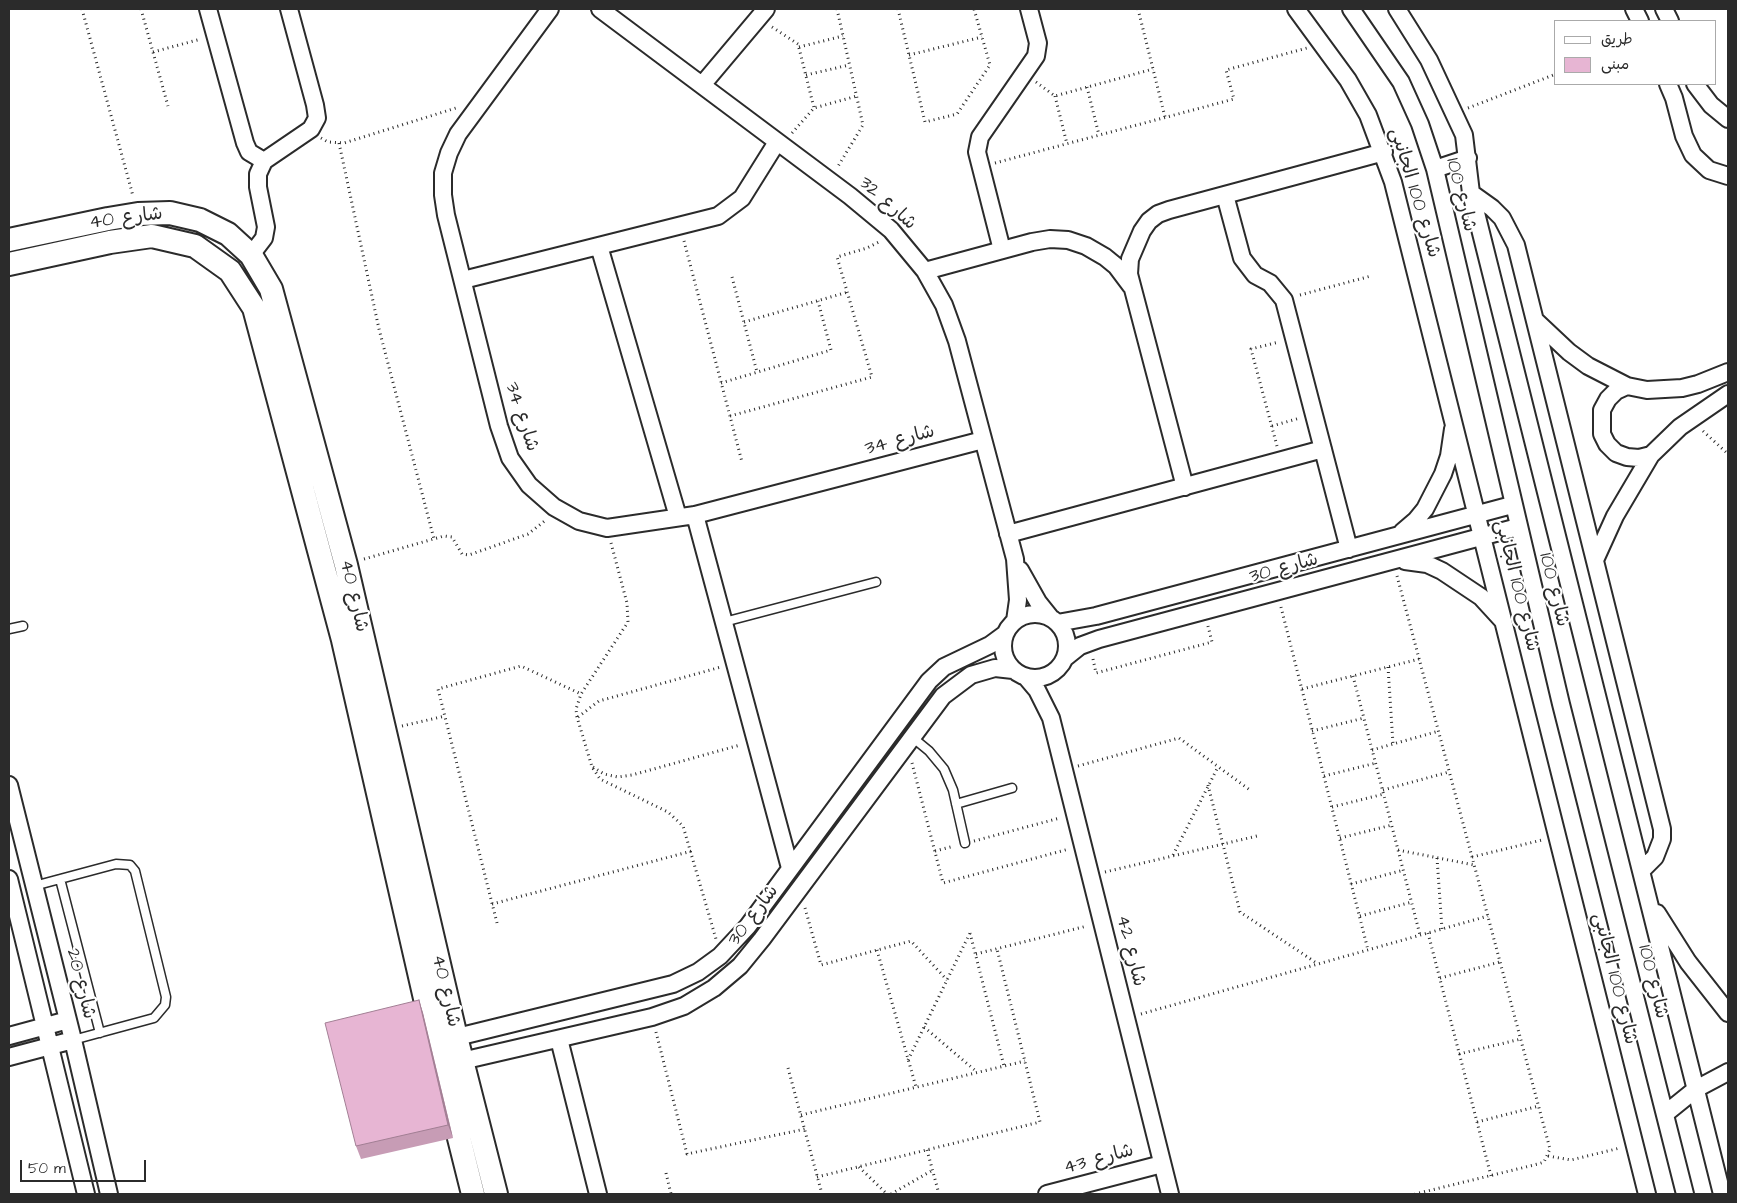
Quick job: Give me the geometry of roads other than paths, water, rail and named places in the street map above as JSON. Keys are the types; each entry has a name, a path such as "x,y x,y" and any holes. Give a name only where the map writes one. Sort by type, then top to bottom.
{"street":[{"path":"208,9 245,144 249,152 264,162"},
{"path":"251,255 264,238 266,227 258,187 258,174 264,162 311,129 317,118 316,105 289,9"},
{"name":"شارع 34","path":"550,9 458,134 449,153 444,174 443,195 446,215 499,426 510,458 529,485 554,507 579,520 607,528 695,515 983,440"},
{"name":"شارع 32","path":"600,9 779,143 891,230 925,271 944,305 957,341 1015,559 1025,581 1054,620"},
{"path":"1002,250 979,167 977,152 980,137 1025,75 1036,56 1038,43 1029,9"},
{"name":"شارع 100 الجانبى","path":"1296,9 1352,87 1368,115 1384,152 1393,182 1647,1194"},
{"name":"شارع 100","path":"1351,9 1401,82 1420,124 1435,168 1512,506 1685,1194"},
{"name":"شارع 100","path":"1397,9 1429,60 1464,136 1471,194 1722,1194"},
{"path":"702,85 762,13"},
{"path":"1728,119 1711,105 1696,86 1671,91 1684,136 1693,156 1710,170 1728,176"},
{"path":"463,280 718,216 732,208 742,198 779,143"},
{"path":"1185,486 1129,274 1130,260 1135,246 1149,221 1158,214 1170,210 1384,152"},
{"path":"1435,168 1468,158"},
{"path":"1226,194 1242,258 1255,275 1270,283 1284,300 1349,549"},
{"path":"1471,194 1492,208 1510,231 1516,245 1535,320 1662,830 1662,839 1655,858 1641,871"},
{"name":"شارع 40","path":"9,240 138,214 170,213 200,220 228,234 251,255 271,289 346,565 385,731 446,1039"},
{"name":"شارع 40","path":"9,264 110,242 152,236 195,246 230,271 254,308 343,640 446,1039 474,1194"},
{"path":"925,271 1050,239 1068,240 1086,246 1106,258 1116,266 1132,288"},
{"path":"599,246 678,517"},
{"path":"1535,320 1582,362 1627,386 1647,390 1682,388 1728,372"},
{"path":"1627,386 1612,395 1602,410 1602,434 1607,444 1616,453 1627,458 1651,456"},
{"path":"1595,560 1615,516 1651,456 1680,427 1728,394"},
{"path":"1394,537 1416,520 1442,474 1453,437 1453,417"},
{"path":"1008,534 1323,449"},
{"name":"شارع 30","path":"1054,620 1106,614 1512,506"},
{"path":"695,515 790,868"},
{"name":"شارع 30","path":"1060,664 1089,642 1518,527"},
{"name":"شارع 32","path":"1015,559 1018,600 1015,621"},
{"path":"1393,561 1426,564 1442,571 1481,597 1505,624"},
{"path":"1034,614 1054,620 1066,637 1060,664 1042,678 1020,674 1003,653 1005,634 1015,621 1034,614"},
{"name":"شارع 30","path":"446,1039 673,984 698,972 720,956 748,926 929,681 944,668 962,657 990,645 1005,634"},
{"name":"شارع 42","path":"1060,664 1050,702 1052,718 1170,1194"},
{"name":"شارع 30","path":"452,1064 652,1017 684,1006 714,988 740,966 943,696 956,684 971,675 987,670 1020,674"},
{"name":"شارع 42","path":"1020,674 1041,696 1052,718"},
{"name":"شارع 20","path":"9,784 73,1040 109,1194"},
{"path":"9,879 86,1194"},
{"path":"1648,898 1688,962 1728,1013"},
{"path":"9,1036 68,1020"},
{"path":"499,1027 496,1041 499,1047 505,1051"},
{"path":"559,1039 598,1194"},
{"path":"9,1057 73,1040"},
{"name":"شارع 40","path":"452,1064 496,1194"},
{"path":"1665,1114 1696,1089 1728,1072"},
{"name":"شارع 43","path":"1047,1194 1162,1164"}],"lane":[{"path":"724,622 876,582"},
{"path":"9,629 23,626"},
{"path":"912,737 929,751 944,769 956,804 965,843"},
{"path":"956,804 1012,788"},
{"path":"34,886 123,863 130,865 135,871 166,997 165,1005 154,1018 73,1040"},
{"path":"60,879 100,1032"}]}
